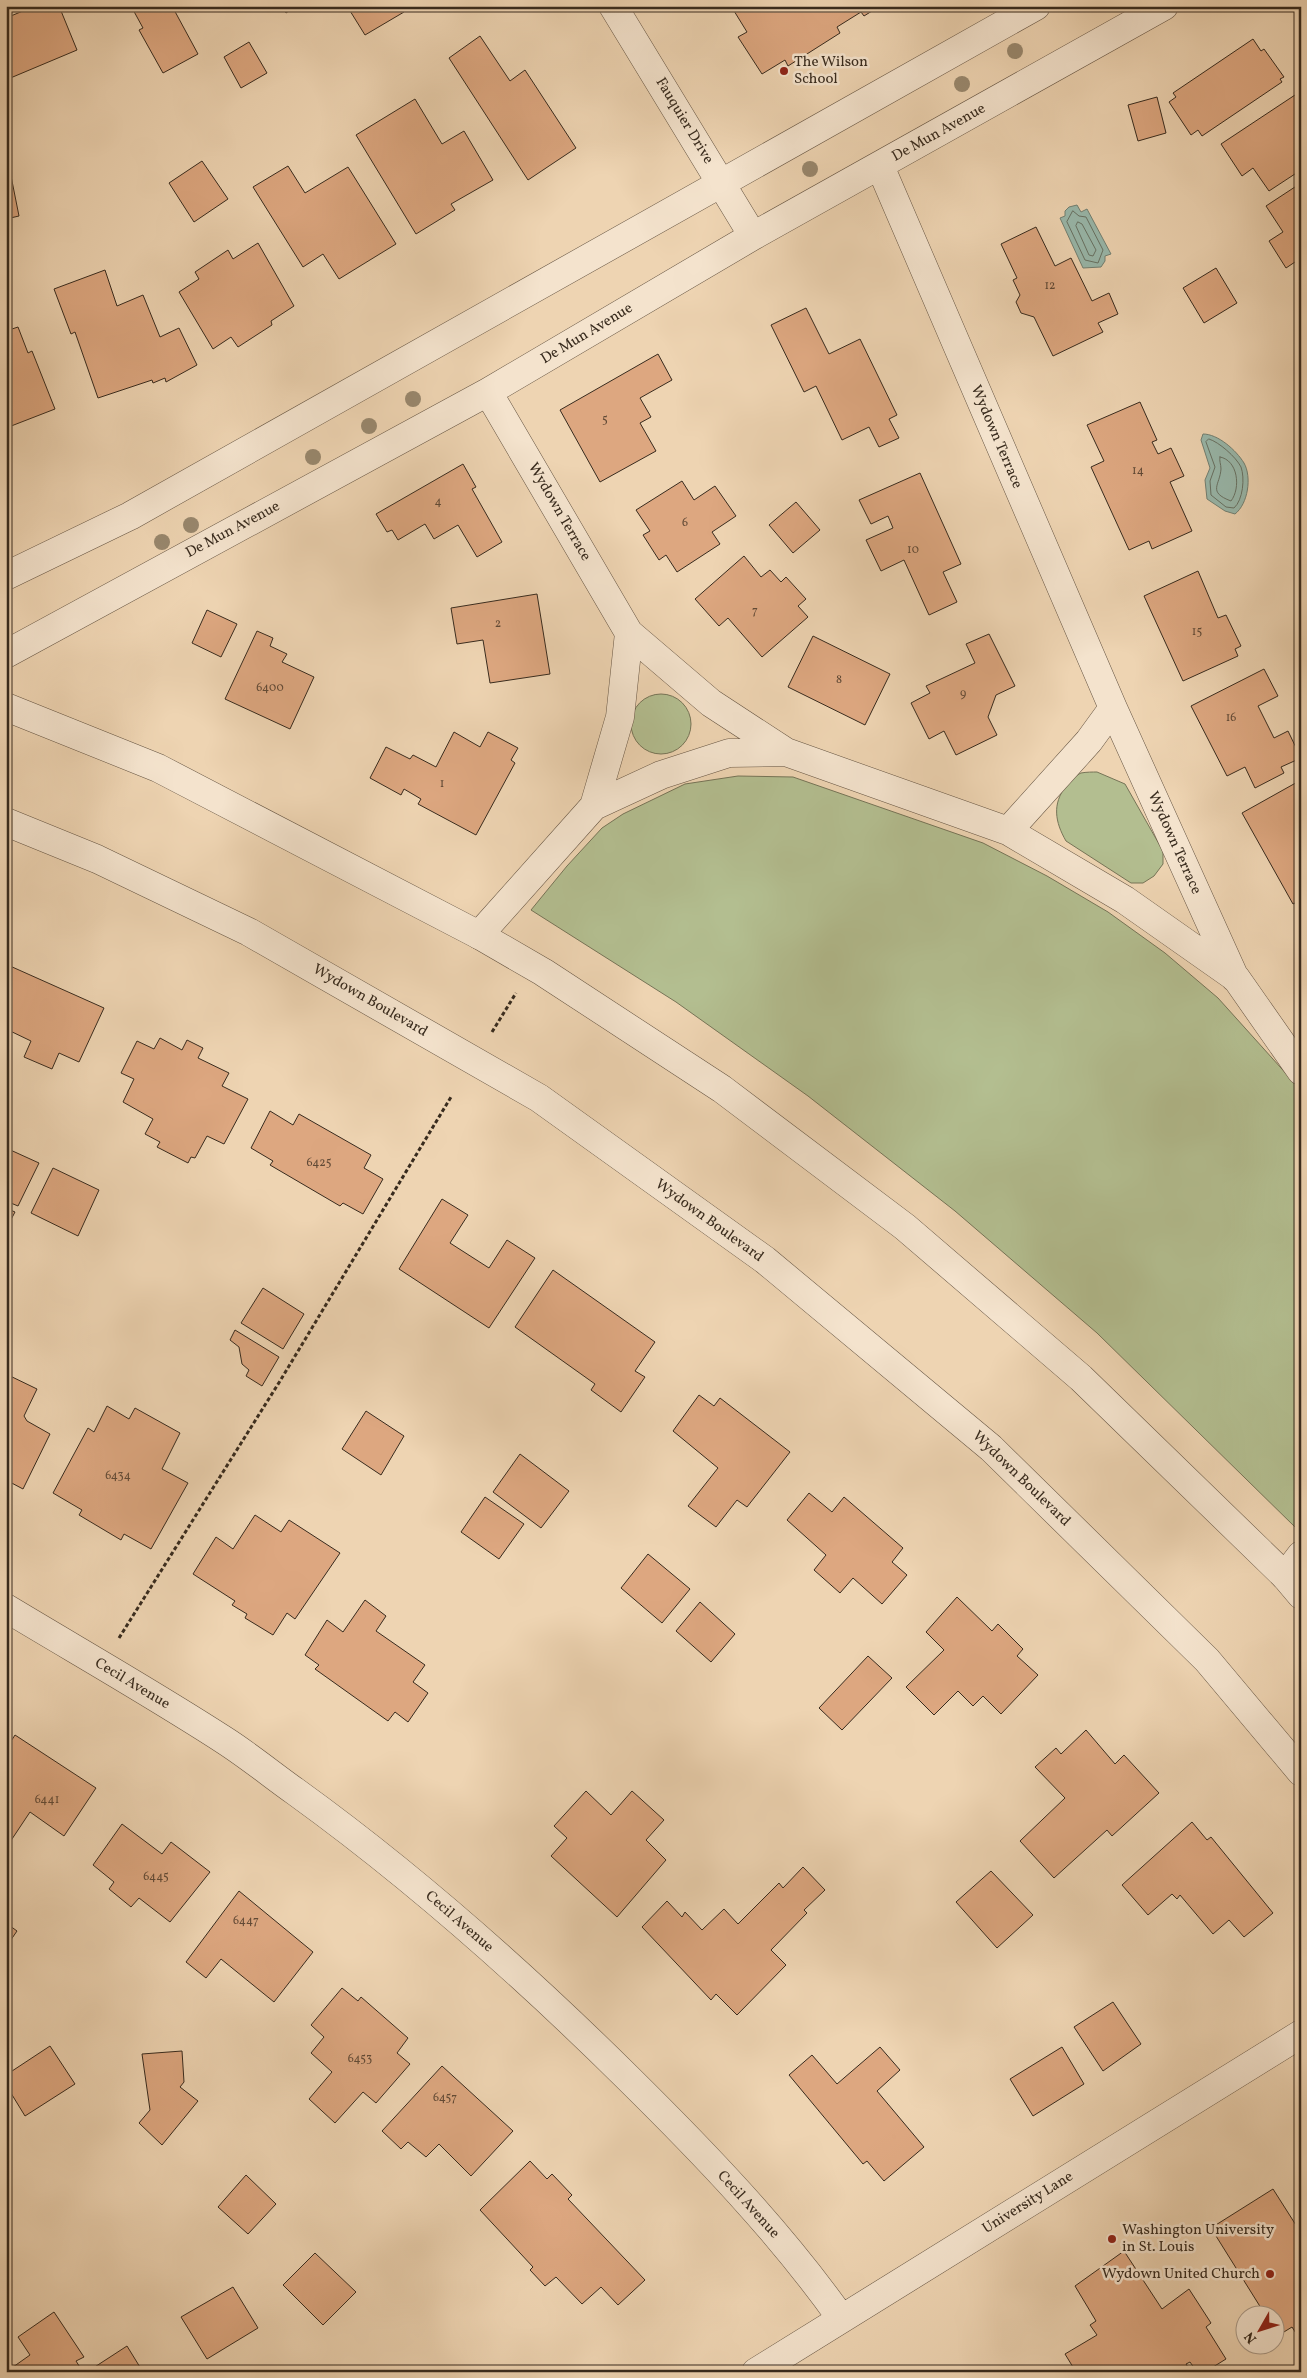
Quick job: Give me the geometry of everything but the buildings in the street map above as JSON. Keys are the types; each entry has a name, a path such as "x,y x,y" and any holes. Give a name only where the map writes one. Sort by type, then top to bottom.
{"street":[{"name":"Fauquier Drive","path":"613,6 753,236"},
{"path":"6,576 130,516 464,330 1036,6"},
{"name":"De Mun Avenue","path":"6,654 488,392 753,236 1164,6"},
{"name":"Wydown Terrace","path":"880,166 1113,708 1236,978 1301,1071"},
{"name":"Wydown Terrace","path":"488,392 629,633 711,704 786,752 1008,831 1125,900 1236,978"},
{"name":"Wydown Terrace","path":"594,806 620,717 629,633"},
{"path":"6,707 158,768 479,935 543,972 722,1089 906,1227 1081,1378 1296,1576"},
{"path":"1008,831 1090,741 1113,708"},
{"name":"Wydown Terrace","path":"479,935 594,806 661,775 729,753 786,752"},
{"name":"Wydown Boulevard","path":"6,822 97,859 249,932 531,1093 765,1260 991,1448 1207,1660 1301,1772"},
{"name":"Cecil Avenue","path":"6,1608 226,1741 341,1824 449,1911 566,2016 675,2125 762,2218 817,2284 841,2318"},
{"name":"University Lane","path":"756,2372 1301,2034"}],"path":[{"path":"489,1036 518,991"},
{"path":"102,1666 280,1381 451,1097"}],"green space":[{"path":"661,694 678,699 686,707 691,724 686,741 678,749 661,754 644,749 636,741 631,724 636,707 644,699"},
{"path":"1097,772 1125,784 1163,851 1163,864 1154,876 1143,883 1131,883 1066,841 1059,827 1057,806 1062,793 1079,774"},
{"path":"738,776 793,777 983,843 1047,876 1108,912 1165,953 1218,998 1299,1088 1301,1091 1301,1520 1295,1527 1097,1333 955,1211 808,1096 676,1002 531,910 567,866 602,828 623,814 685,784"}],"water":[{"path":"1077,205 1081,212 1087,209 1111,254 1105,256 1105,261 1101,267 1083,268 1060,218 1065,216 1065,211 1069,207"},
{"path":"1203,434 1215,437 1226,444 1244,463 1248,475 1246,497 1235,514 1225,511 1207,499 1205,480 1210,468 1201,440"}],"place":[{"name":"The Wilson School","path":"784,71"},
{"name":"Washington University in St. Louis","path":"1112,2239"},
{"name":"Wydown United Church","path":"1270,2274"}]}
